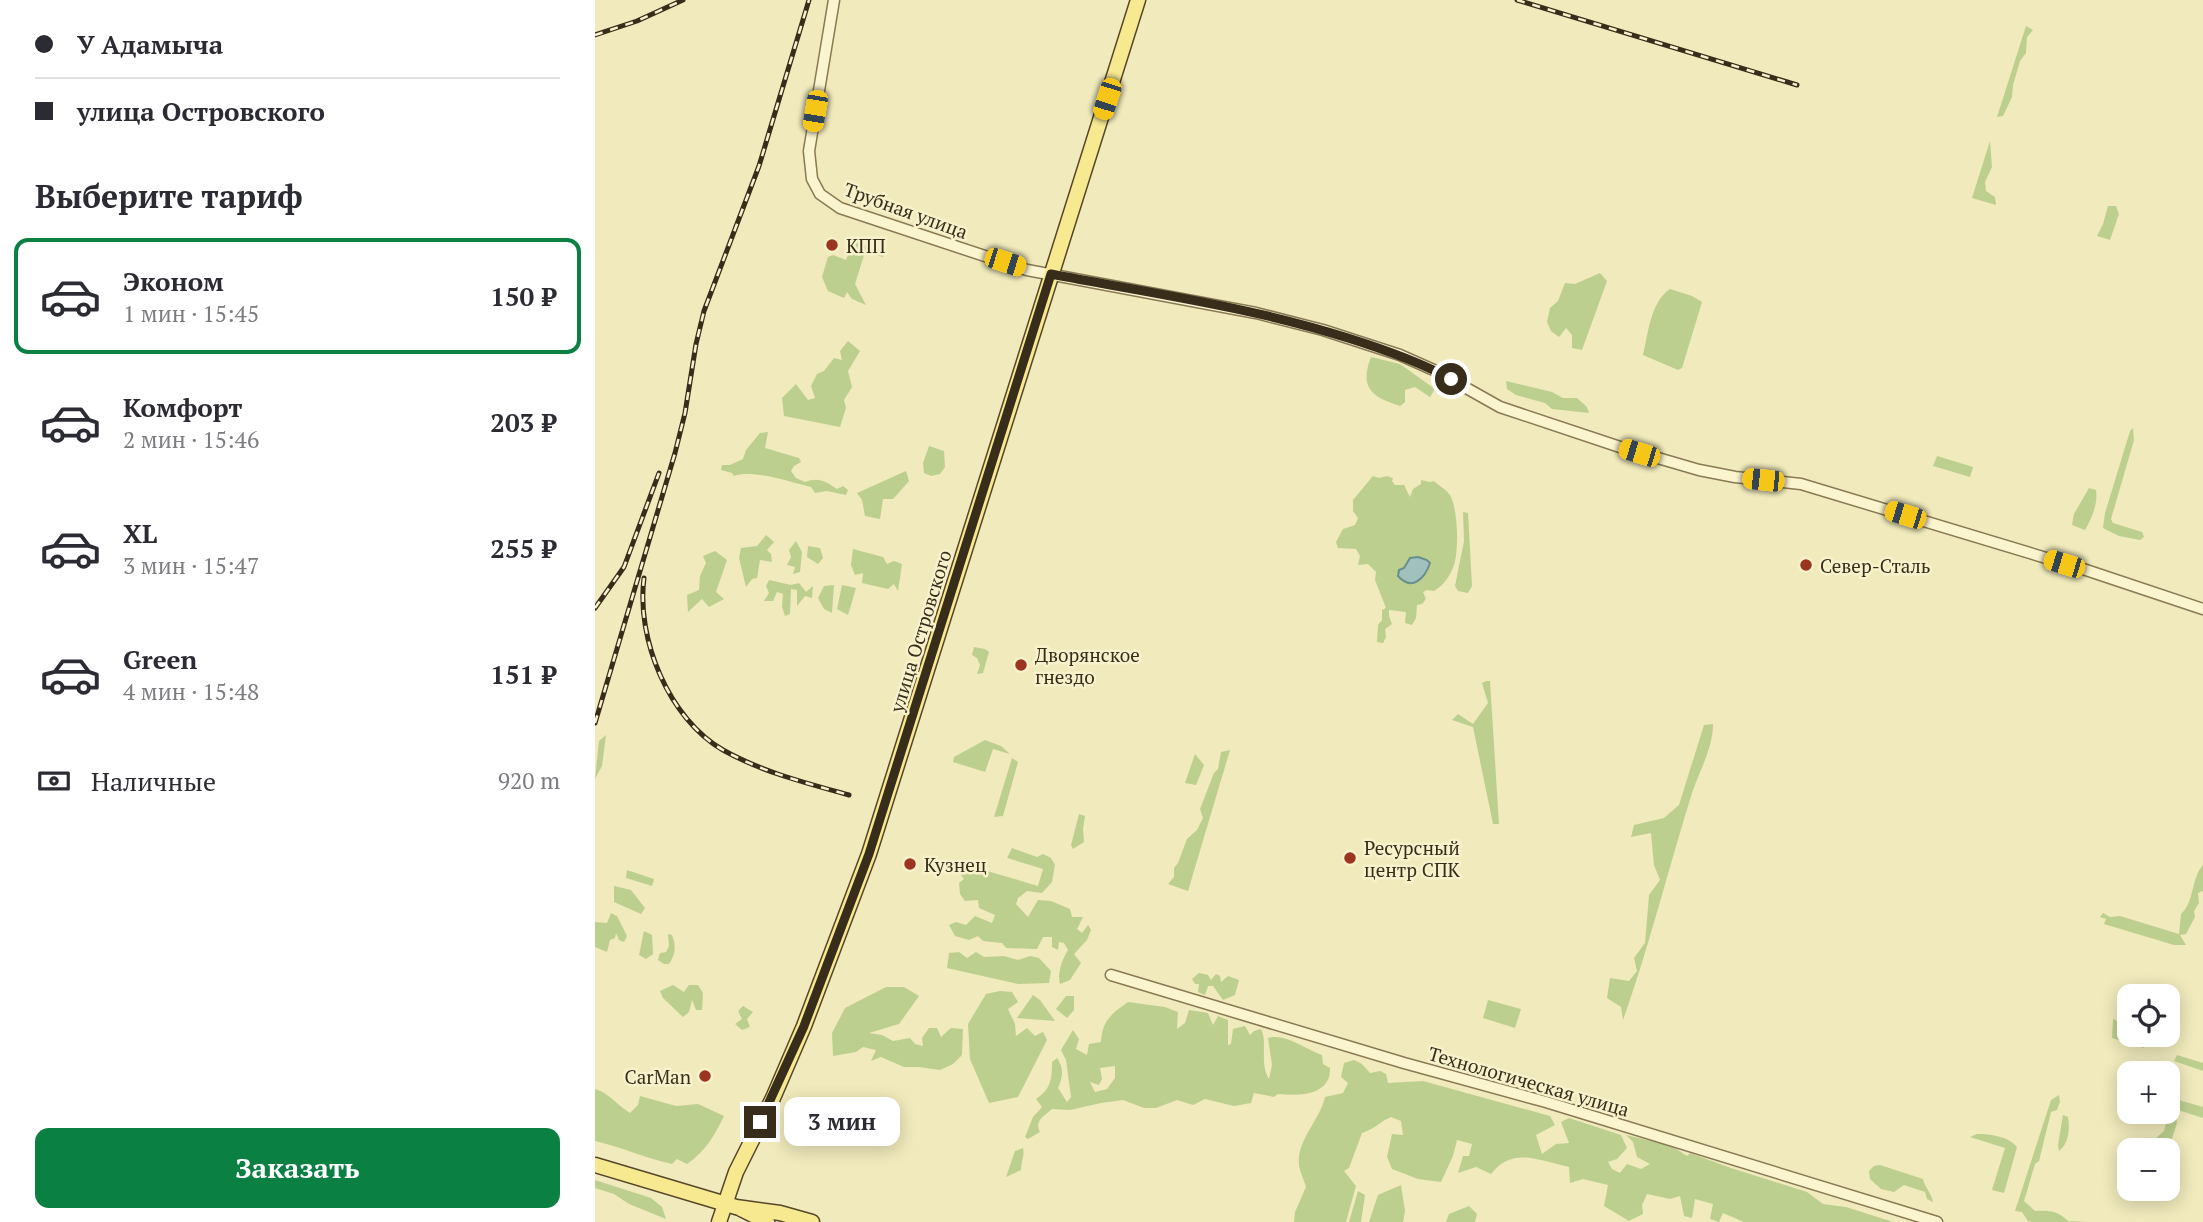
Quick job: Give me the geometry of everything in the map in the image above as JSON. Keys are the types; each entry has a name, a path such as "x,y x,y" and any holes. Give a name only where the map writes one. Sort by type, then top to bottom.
{"main road":[{"name":"улица Островского","path":"719,1222 731,1205 736,1172 773,1098 804,1026 869,854 1138,0"},
{"path":"595,1165 731,1205 780,1213 812,1222"},
{"path":"731,1205 767,1222"}],"street":[{"name":"Трубная улица","path":"834,0 809,151 812,179 820,194 840,208 1027,270 1256,313 1323,330 1400,355 1436,371 1500,407 1620,447 1699,470 1801,484 2070,565 2203,609"},
{"name":"Технологическая улица","path":"1111,975 1392,1060 1546,1102 1937,1222"}],"green space":[{"path":"2026,26 2033,30 2027,37 2026,53 2020,61 2012,97 2003,116 1997,117"},
{"path":"1990,141 1992,167 1985,182 1986,191 1995,197 1996,205 1972,198"},
{"path":"2108,206 2116,206 2119,214 2110,240 2097,236"},
{"path":"848,240 884,251 883,257 865,252 855,284 866,305 852,299 847,292 844,298 828,291 822,277 828,257 833,255 846,260"},
{"path":"1600,273 1607,281 1582,350 1572,348 1572,335 1566,328 1559,337 1551,331 1547,322 1550,308 1558,301 1565,283 1575,284"},
{"path":"1670,289 1702,302 1682,368 1678,370 1643,355 1654,310 1658,301"},
{"path":"848,341 860,351 848,371 852,387 844,400 846,408 840,427 784,416 782,398 796,384 808,400 815,398 811,386 817,374 824,371 834,358 842,360 840,351"},
{"path":"1371,357 1400,364 1435,389 1430,397 1415,387 1405,390 1405,402 1400,406 1382,399 1375,395 1368,384"},
{"path":"1506,381 1552,392 1563,398 1577,398 1587,407 1589,413 1552,409 1545,403 1516,395 1507,389"},
{"path":"2133,428 2134,440 2111,519 2113,523 2142,532 2144,537 2140,540 2119,536 2103,528 2105,513"},
{"path":"768,432 765,448 799,458 801,462 791,471 796,478 805,482 822,481 837,489 843,486 848,490 846,495 827,491 815,493 811,487 783,479 751,474 734,476 721,470 722,465 730,465 743,459 746,450 760,433"},
{"path":"929,446 944,451 945,467 940,474 931,476 924,473 923,463"},
{"path":"1937,456 1973,467 1970,477 1933,466"},
{"path":"906,471 909,481 893,499 883,499 880,519 865,516 862,500 857,493"},
{"path":"1373,476 1387,476 1393,478 1395,485 1404,485 1410,497 1413,489 1421,484 1421,480 1434,481 1450,495 1455,510 1457,550 1451,573 1438,589 1423,592 1426,599 1417,605 1416,618 1412,625 1405,623 1406,612 1389,610 1392,624 1385,629 1386,637 1383,643 1377,642 1378,625 1382,620 1382,610 1386,608 1375,580 1376,572 1368,564 1358,565 1360,556 1356,549 1338,548 1336,542 1343,529 1355,525 1358,518 1353,511 1353,500","holes":["1410,558 1427,560 1427,572 1421,578 1412,582 1401,581 1399,570 1404,568"]},
{"path":"2089,488 2096,490 2096,500 2085,530 2072,525 2074,514"},
{"path":"1463,512 1468,513 1472,586 1468,593 1458,591 1455,586 1464,541"},
{"path":"766,535 774,542 767,550 771,554 772,562 760,560 757,578 752,579 746,587 739,558 741,548 757,546"},
{"path":"796,541 802,552 800,572 793,574 795,567 787,565 791,557 789,550"},
{"path":"808,546 820,548 823,558 818,564 807,557"},
{"path":"853,549 883,557 887,564 894,561 902,564 898,591 894,584 888,589 862,583 863,573 855,575 851,565"},
{"path":"715,551 727,560 716,592 724,599 709,607 702,599 688,612 687,595 699,590 700,576 706,563 703,556"},
{"path":"769,580 791,585 799,583 806,592 813,586 812,598 805,596 797,606 797,590 791,589 790,614 785,616 782,607 783,594 777,592 773,601 764,601 769,593 766,586"},
{"path":"834,585 832,613 824,609 818,598 824,586"},
{"path":"842,585 856,588 848,615 837,609"},
{"path":"974,647 989,652 983,673 977,674 980,665 972,655"},
{"path":"1490,681 1499,824 1493,824 1473,727 1452,720 1458,714 1473,724 1488,703 1482,683"},
{"path":"1713,724 1709,749 1693,790 1623,1020 1621,1007 1607,998 1610,978 1629,981 1637,971 1634,958 1645,943 1649,895 1660,880 1654,865 1651,833 1631,837 1634,825 1664,818 1679,805 1704,725"},
{"path":"606,735 602,766 595,779 599,741"},
{"path":"985,740 1001,746 1010,754 993,749 985,772 953,762 954,757"},
{"path":"1230,750 1188,891 1168,884 1174,877 1174,868 1187,839 1197,830 1203,818 1200,809 1218,769 1221,752"},
{"path":"1195,754 1204,765 1196,785 1185,783"},
{"path":"1012,758 1018,762 1003,816 994,817"},
{"path":"1079,814 1085,816 1084,842 1073,849 1071,845"},
{"path":"1012,848 1037,857 1043,854 1051,858 1055,865 1052,882 1042,893 1027,891 1018,898 1016,904 1028,917 1038,900 1051,901 1070,909 1072,917 1083,917 1077,929 1082,933 1088,925 1091,930 1087,940 1074,954 1081,963 1070,980 1060,984 1059,975 1068,950 1064,943 1059,942 1058,950 1052,947 1052,937 1043,937 1037,949 1006,948 1002,943 983,941 978,936 969,940 955,936 949,925 956,922 966,925 975,916 992,923 995,915 979,908 978,900 965,901 960,894 959,883 964,879 957,869 970,866 1038,886 1043,869 1007,858"},
{"path":"2203,865 2203,891 2198,893 2199,903 2194,911 2195,917 2186,934 2180,935 2186,945 2174,945 2104,924 2106,919 2100,917 2103,913 2110,917 2120,916 2179,934 2181,914 2189,903 2196,876"},
{"path":"627,870 654,879 652,886 626,878"},
{"path":"614,886 631,890 645,908 641,914 614,902"},
{"path":"611,913 617,916 627,936 624,942 619,940 616,933 615,938 610,940 607,952 595,947 595,922 607,923"},
{"path":"644,931 652,935 653,954 646,959 639,955"},
{"path":"668,934 672,935 675,950 669,964 664,964 658,960 660,953 666,952 669,946"},
{"path":"959,952 967,958 976,952 984,957 1004,956 1018,960 1030,956 1039,958 1051,971 1049,983 1018,984 947,968 949,953"},
{"path":"1199,973 1208,975 1211,980 1216,974 1220,976 1221,982 1228,976 1239,980 1235,995 1223,1000 1213,986 1208,986 1205,995 1198,992 1199,984 1195,984 1192,979"},
{"path":"673,985 684,992 689,985 698,985 703,993 702,1010 696,1010 692,1000 689,1012 683,1017 663,998 660,991"},
{"path":"886,987 904,987 919,996 899,1024 869,1033 882,1035 893,1041 910,1038 915,1044 923,1046 922,1038 929,1028 937,1028 941,1037 951,1028 963,1029 962,1055 953,1064 940,1070 904,1067 881,1057 871,1061 876,1050 863,1047 856,1052 833,1056 832,1033 845,1008"},
{"path":"1012,992 1018,1002 1008,1009 1015,1024 1016,1036 1027,1028 1035,1036 1043,1032 1047,1040 1018,1097 989,1103 970,1059 968,1024 986,994"},
{"path":"1033,995 1040,1000 1055,1021 1017,1018"},
{"path":"1066,996 1074,996 1074,1010 1067,1018 1056,1009"},
{"path":"1488,1000 1521,1009 1515,1028 1483,1018"},
{"path":"1128,1002 1165,1007 1178,1012 1177,1029 1185,1023 1189,1010 1208,1013 1213,1025 1218,1016 1228,1020 1228,1045 1231,1044 1233,1029 1245,1026 1250,1035 1261,1029 1269,1079 1272,1065 1268,1038 1275,1037 1322,1055 1323,1064 1330,1068 1329,1077 1320,1089 1312,1092 1278,1094 1274,1097 1254,1093 1251,1103 1234,1106 1205,1099 1193,1105 1177,1100 1156,1108 1144,1108 1123,1100 1070,1110 1052,1109 1039,1122 1040,1132 1028,1139 1025,1137 1033,1117 1042,1107 1036,1099 1048,1087 1052,1062 1057,1058 1062,1073 1058,1088 1067,1102 1071,1097 1066,1060 1061,1050 1073,1030 1079,1039 1076,1049 1087,1055 1089,1044 1101,1042 1105,1023","holes":["1115,1066 1115,1078 1107,1089 1095,1092 1090,1082 1099,1085 1102,1079 1100,1068"]},
{"path":"743,1006 753,1012 747,1019 750,1027 742,1030 735,1024 742,1019 738,1011"},
{"path":"2113,1019 2117,1021 2117,1040 2112,1038"},
{"path":"2177,1055 2203,1063 2203,1071 2180,1061 2174,1061"},
{"path":"1354,1060 1370,1073 1380,1071 1386,1074 1388,1083 1423,1081 1550,1116 1555,1125 1536,1135 1542,1154 1556,1144 1569,1143 1561,1122 1569,1118 1621,1135 1627,1148 1617,1159 1608,1162 1612,1169 1620,1173 1627,1164 1641,1169 1650,1164 1637,1157 1633,1142 1626,1135 1672,1146 1687,1156 1690,1153 1807,1192 1823,1204 1846,1207 1893,1222 1744,1222 1723,1213 1719,1222 1710,1219 1713,1204 1695,1199 1692,1218 1684,1216 1680,1196 1670,1199 1647,1194 1642,1205 1643,1214 1629,1221 1604,1206 1608,1185 1583,1179 1570,1183 1569,1167 1537,1159 1517,1158 1499,1165 1491,1174 1476,1167 1458,1173 1463,1156 1469,1156 1472,1144 1457,1140 1441,1182 1418,1179 1392,1169 1387,1157 1392,1134 1403,1135 1401,1121 1391,1117 1362,1133 1349,1168 1344,1171 1356,1186 1346,1222 1294,1222 1295,1212 1306,1187 1299,1165 1301,1147 1325,1097 1343,1093 1348,1083 1341,1077 1344,1063"},
{"path":"595,1089 605,1093 630,1113 638,1105 640,1096 676,1106 698,1104 724,1116 699,1154 687,1164 677,1159 672,1164 595,1141"},
{"path":"2059,1095 2060,1102 2057,1110 2051,1112 2039,1161 2035,1164 2024,1201 2035,1211 2053,1212 2068,1221 2087,1222 2032,1222 2028,1221 2022,1212 2015,1211 2051,1100"},
{"path":"2180,1100 2203,1107 2203,1118 2180,1111"},
{"path":"2063,1115 2068,1117 2069,1131 2065,1144 2059,1151 2058,1145"},
{"path":"2166,1124 2177,1124 2172,1138 2156,1138 2164,1131"},
{"path":"1977,1134 2004,1138 2017,1147 2004,1193 1992,1190 2005,1148 1970,1137"},
{"path":"1023,1148 1021,1170 1006,1177 1015,1151"},
{"path":"1880,1165 1923,1179 1933,1202 1927,1199 1925,1192 1904,1185 1894,1192 1881,1189 1870,1179 1869,1171"},
{"path":"595,1180 651,1198 662,1207 666,1219 629,1204 614,1194 595,1188"},
{"path":"1401,1185 1405,1211 1403,1222 1369,1222 1378,1195"},
{"path":"1358,1191 1365,1195 1361,1222 1349,1222"},
{"path":"1469,1206 1477,1214 1475,1222 1446,1222 1449,1214"}],"water":[{"path":"1418,557 1430,563 1425,574 1413,583 1403,581 1398,576 1399,570 1404,568 1410,558"}],"railway":[{"path":"595,35 637,21 683,0"},
{"path":"595,723 675,453 704,311 759,166 809,0"},
{"path":"1517,0 1797,85"},
{"path":"595,608 624,567 659,473"},
{"path":"644,578 645,626 651,651 672,698 687,719 704,736 738,758 785,776 849,795"}],"place":[{"name":"КПП","path":"832,245"},
{"name":"Север-Сталь","path":"1806,565"},
{"name":"Дворянское гнездо","path":"1021,665"},
{"name":"Ресурсный центр СПК","path":"1350,858"},
{"name":"Кузнец","path":"910,864"},
{"name":"CarMan","path":"705,1076"}],"route":[{"path":"760,1122 773,1098 831,960 869,854 1051,274 1256,313 1323,330 1400,355 1451,379"}]}
